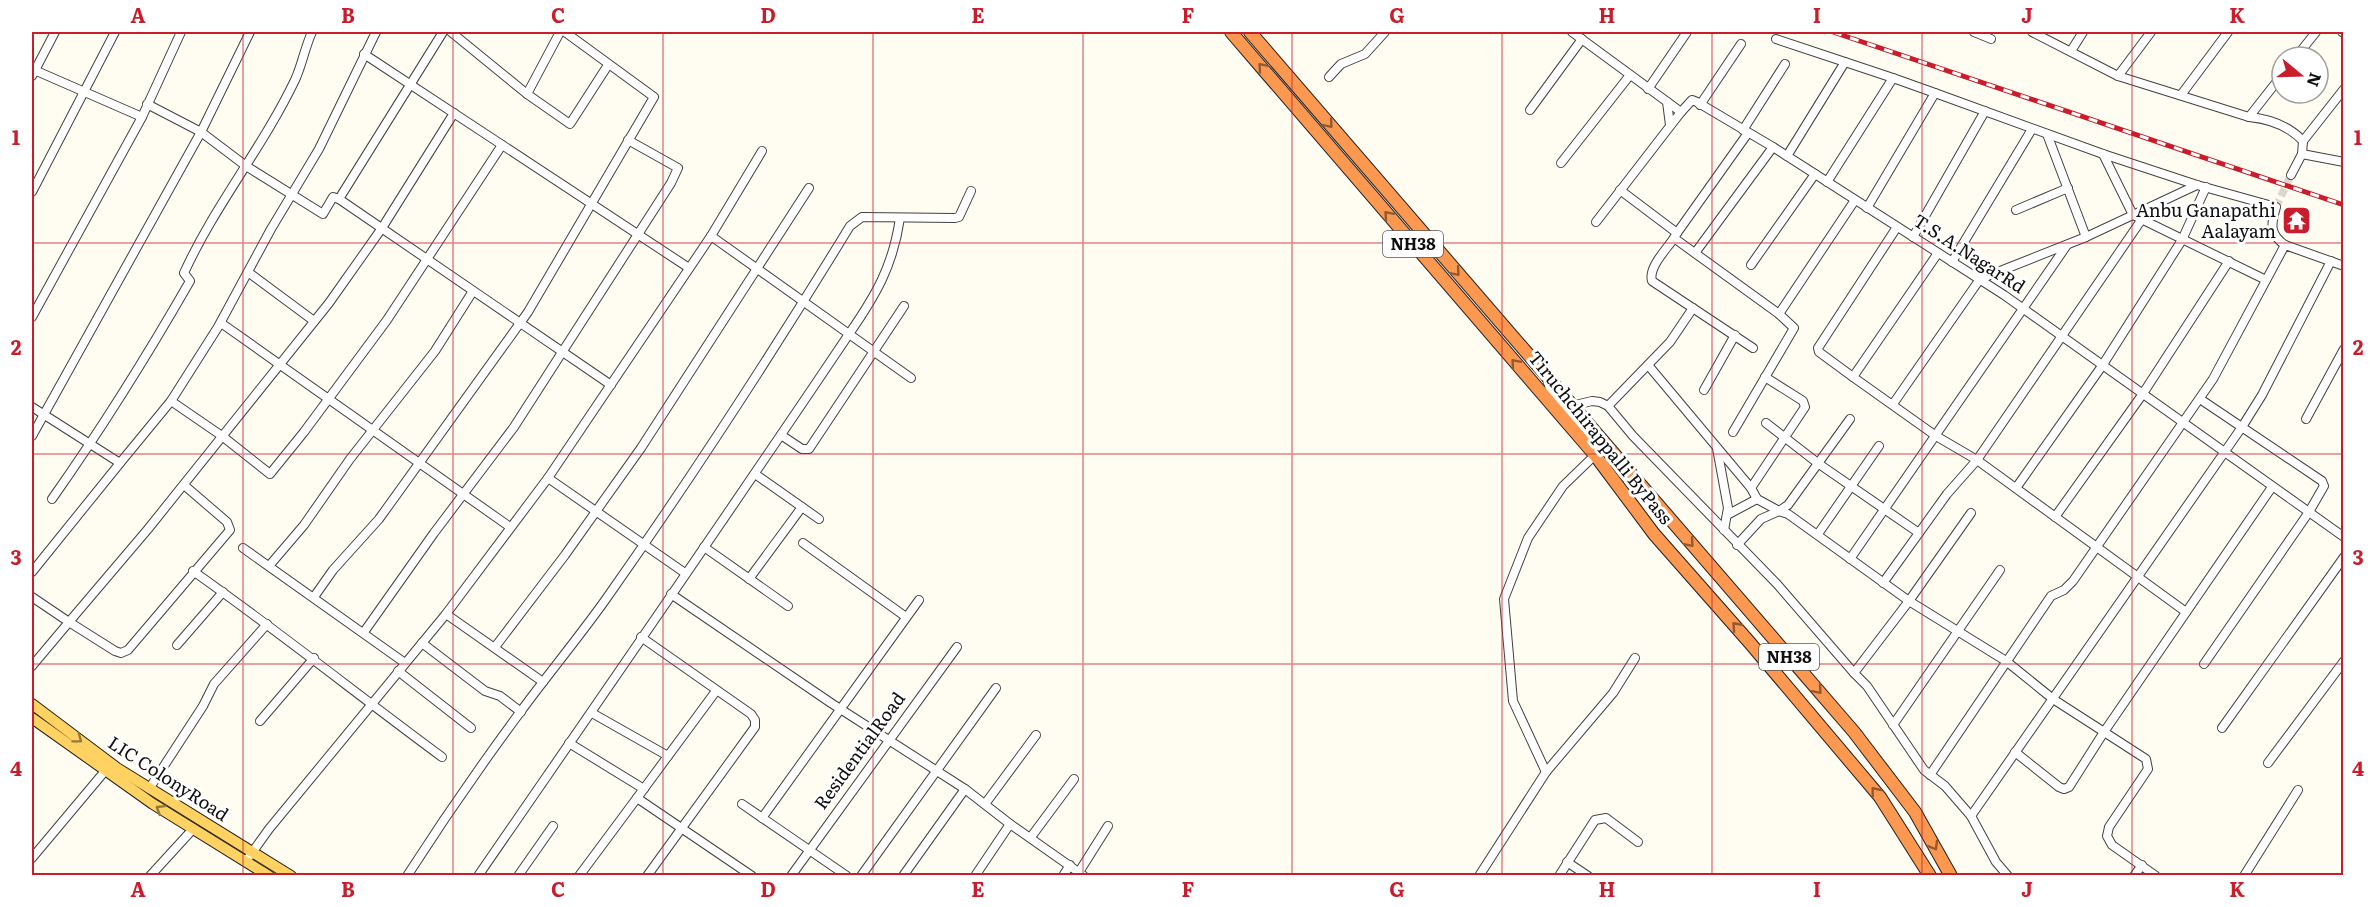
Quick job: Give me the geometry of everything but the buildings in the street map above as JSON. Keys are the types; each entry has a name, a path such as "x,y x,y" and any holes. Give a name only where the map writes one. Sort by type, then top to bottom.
{"highway":[{"name":"Tiruchchirappalli ByPass","path":"1231,32 1594,455 1654,534 1880,797 1930,876"},
{"name":"Tiruchchirappalli ByPass","path":"1250,32 1880,764 1915,812 1951,876"},
{"path":"1610,451 1609,465 1649,520 1654,534"}],"main road":[{"name":"LIC ColonyRoad","path":"32,704 111,772 149,789 249,857 291,876"},
{"path":"32,718 193,829 249,857"},
{"name":"LIC ColonyRoad","path":"249,857 255,872 269,876"}],"street":[{"path":"55,32 33,72 142,117"},
{"path":"32,192 115,32"},
{"path":"32,316 142,117 181,32"},
{"path":"32,436 201,132 250,32"},
{"path":"52,499 144,361 190,281 184,273 197,243 246,166 296,78 304,49 312,32"},
{"path":"32,572 171,401 221,323 319,148 376,32"},
{"path":"339,199 443,32"},
{"path":"451,32 527,94 570,124 608,65"},
{"path":"314,597 333,570 379,519 520,322 654,96 563,32 527,94"},
{"path":"1329,77 1341,64 1365,54 1385,32"},
{"path":"1572,32 1681,112"},
{"path":"1648,89 1687,32"},
{"path":"1974,32 1991,39"},
{"path":"2032,32 2118,76 2249,117 2265,119 2292,130 2303,141"},
{"path":"2071,51 2083,32"},
{"path":"2118,76 2151,32"},
{"path":"2181,95 2228,32"},
{"path":"2306,45 2316,32"},
{"path":"1530,110 1582,39"},
{"path":"1776,39 1893,78 2103,154 2197,185 2276,207 2273,232 2276,238 2285,245 2343,266"},
{"path":"1596,222 1681,112 1692,100 1700,105 1741,44"},
{"path":"364,54 689,268"},
{"path":"1787,156 1845,62"},
{"path":"1753,348 1652,281 1650,275 1746,131 1785,64"},
{"path":"1561,163 1630,75"},
{"path":"1827,182 1893,78"},
{"path":"2291,175 2302,154 2303,141 2343,88"},
{"path":"2249,117 2270,90"},
{"path":"1867,208 1935,93"},
{"path":"1667,102 1670,125"},
{"path":"147,104 201,132 246,166 323,214 333,197 339,199 611,385"},
{"name":"T.S.A.NagarRd","path":"1700,105 1773,147 1980,279 2340,535"},
{"path":"1913,237 1985,111"},
{"path":"32,666 184,484 314,321 382,228 454,113"},
{"path":"1952,262 2032,129"},
{"path":"2047,134 2086,237"},
{"path":"364,632 514,427 639,235 678,168 628,140"},
{"path":"171,401 222,436 270,474 387,320 502,145"},
{"path":"1695,253 1773,147"},
{"path":"249,857 269,829 446,614 548,478 711,236 762,151"},
{"path":"2103,154 2138,217 2266,280"},
{"path":"2302,154 2343,162"},
{"path":"1751,265 1815,174"},
{"path":"1893,404 1980,279 2138,217 2197,185"},
{"path":"2016,488 2102,366 2182,240 2206,187"},
{"path":"495,647 641,448 809,188"},
{"path":"2016,210 2068,188"},
{"path":"1620,190 1695,253 1779,314 1794,328 1733,432"},
{"path":"407,876 520,712 644,544 803,302 850,226 862,217 955,218 959,216 971,191"},
{"path":"1779,314 1855,200"},
{"path":"1883,583 1947,494 1977,460 2062,337 2138,217"},
{"path":"478,876 592,713 641,637 871,302 884,280 894,251 900,218"},
{"path":"1897,227 1818,348 1819,352 1936,436 1977,460 2186,612"},
{"path":"711,236 911,378"},
{"path":"1850,558 2068,245"},
{"path":"1930,775 2051,596 2064,590 2073,581 2200,399 2225,359 2285,245"},
{"path":"1852,377 1938,253"},
{"path":"2055,517 2142,395 2229,261"},
{"path":"1971,816 2242,427 2262,395 2331,261"},
{"path":"248,272 314,321"},
{"path":"269,567 304,525 373,430 435,351 473,291"},
{"path":"781,435 802,449 809,448 904,306"},
{"path":"1608,406 1670,342 1693,308"},
{"path":"221,323 510,527"},
{"path":"1704,390 1735,335"},
{"path":"2306,419 2343,349"},
{"path":"1648,365 1751,488 1757,499 1788,514 1818,534 1909,601 2006,661 2053,699 2146,759 2148,769 2109,827 2107,836 2112,845 2156,876"},
{"path":"1751,488 1805,407 1803,402 1765,377"},
{"name":"Tiruchchirappalli ByPass","path":"1547,378 1551,392 1595,442 1594,455"},
{"path":"2200,399 2322,482 2324,486 2309,512 2204,664"},
{"path":"1571,406 1592,401 1608,406 1633,436 1777,584 1867,686 1919,764 1945,786 1971,816 1996,862 2008,876"},
{"path":"32,407 120,463"},
{"path":"1737,545 1761,519 1788,505 1850,418"},
{"path":"1766,423 1819,464 1919,533"},
{"path":"1818,534 1879,446"},
{"path":"1717,447 1728,508 1724,530"},
{"path":"1546,772 1513,700 1504,599 1528,538 1563,486 1594,455"},
{"path":"755,474 819,519"},
{"path":"548,478 685,573"},
{"path":"32,597 115,651 122,653 128,650 193,571 228,533 230,526 184,484"},
{"path":"2015,752 2064,789 2069,787 2104,732 2272,487"},
{"path":"1727,515 1757,499"},
{"path":"749,579 802,507"},
{"path":"1854,673 1909,601 1971,513"},
{"path":"2340,535 2343,525"},
{"path":"803,543 906,617"},
{"path":"243,548 405,663"},
{"path":"704,548 788,606"},
{"path":"2222,728 2343,556"},
{"path":"1893,725 2000,570"},
{"path":"193,571 314,658 371,705 442,757"},
{"path":"177,645 223,592"},
{"path":"671,594 840,709 965,789 1010,824 1082,874 1108,826"},
{"path":"762,818 919,600"},
{"path":"446,614 543,682"},
{"path":"149,789 203,706 214,684 267,624"},
{"path":"641,637 752,714 755,720 755,727 647,876"},
{"path":"422,643 485,691 500,696 520,712"},
{"name":"ResidentialRoad","path":"791,876 957,647"},
{"path":"260,721 314,658"},
{"path":"1479,876 1546,772 1613,693 1635,658"},
{"path":"2268,763 2343,661"},
{"path":"398,671 471,728"},
{"path":"861,876 996,688"},
{"path":"579,876 716,691"},
{"path":"592,713 668,756"},
{"path":"985,804 1036,735"},
{"path":"569,743 644,789"},
{"path":"32,858 111,772"},
{"path":"1031,837 1074,779"},
{"path":"903,876 965,789"},
{"path":"2244,876 2298,790"},
{"path":"637,798 752,876"},
{"path":"741,804 847,876"},
{"path":"1559,876 1595,820 1601,817 1606,818 1638,842"},
{"path":"975,876 1010,824"},
{"path":"518,876 553,826"},
{"path":"150,876 193,829"},
{"path":"1567,862 1588,876"},
{"path":"1063,876 1070,865"},
{"path":"2134,876 2142,865"}],"tunnel":[{"path":"2276,207 2291,175"}],"railway":[{"path":"1833,32 2344,205"}],"place":[{"name":"Anbu Ganapathi Aalayam","path":"2297,221"}]}
